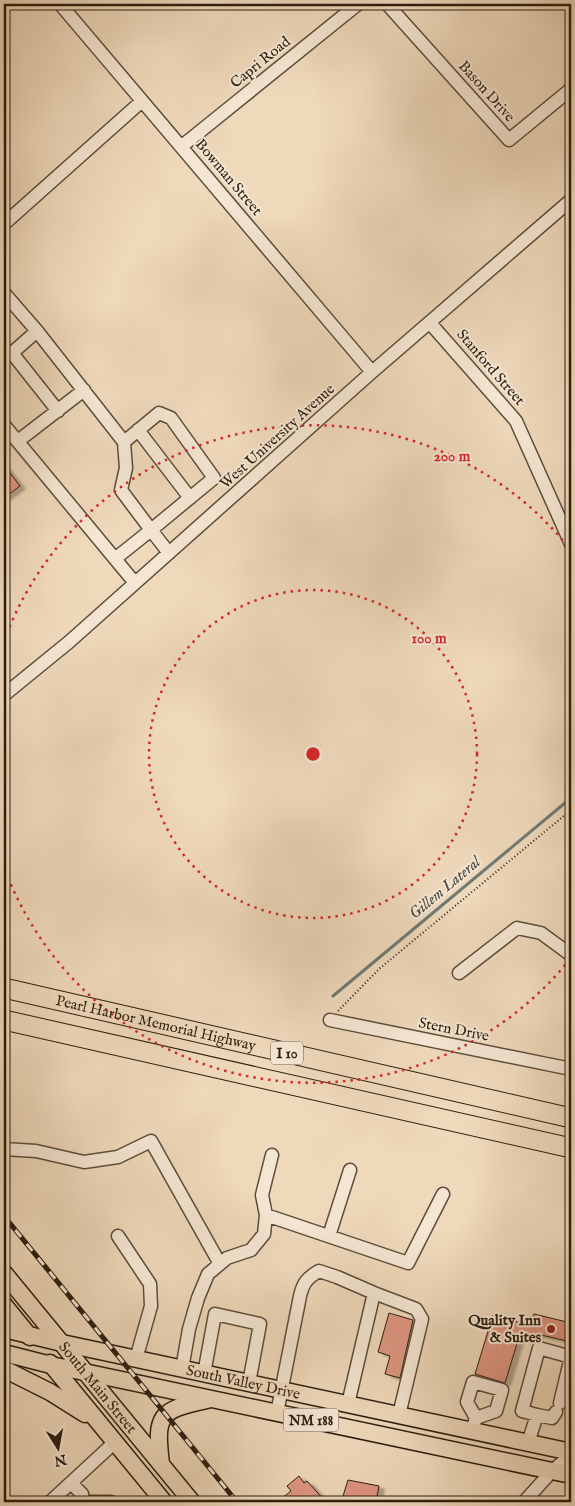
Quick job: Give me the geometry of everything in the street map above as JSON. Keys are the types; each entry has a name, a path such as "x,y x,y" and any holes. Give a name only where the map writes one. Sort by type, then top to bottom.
{"highway":[{"name":"Pearl Harbor Memorial Highway","path":"4,988 571,1118"},
{"name":"Pearl Harbor Memorial Highway","path":"4,1020 224,1068 571,1148"}],"main road":[{"name":"South Main Street","path":"4,1273 192,1502"},
{"name":"South Main Street","path":"4,1305 164,1502"},
{"name":"South Valley Drive","path":"4,1329 62,1344 399,1415 474,1424 528,1443 571,1454"},
{"name":"South Valley Drive","path":"4,1353 51,1365 571,1475"},
{"path":"4,1369 50,1392 100,1424"},
{"path":"161,1464 158,1432 159,1425 166,1415 187,1404 213,1399"}],"street":[{"name":"Bowman Street","path":"60,4 372,372"},
{"name":"Capri Road","path":"182,146 358,4"},
{"name":"Bason Drive","path":"387,4 509,140 571,89"},
{"path":"4,224 142,101"},
{"name":"West University Avenue","path":"4,695 69,642 372,372 571,200"},
{"path":"4,293 124,442 126,468 121,490 169,553"},
{"name":"Stanford Street","path":"430,322 516,420 571,544"},
{"path":"37,332 12,353 58,411"},
{"path":"18,441 84,390"},
{"path":"116,558 214,478 171,418 159,413 124,442"},
{"path":"4,425 135,583"},
{"path":"138,430 190,498"},
{"path":"459,973 517,928 540,933 571,955"},
{"name":"Stern Drive","path":"330,1020 571,1069"},
{"path":"4,1149 36,1151 84,1162 118,1157 151,1141 220,1264"},
{"path":"182,1369 189,1329 198,1298 208,1274 227,1258 251,1250 264,1234 266,1215 262,1194 272,1156"},
{"path":"329,1236 350,1170"},
{"path":"266,1215 408,1263 443,1194"},
{"path":"118,1236 150,1284 151,1306 136,1359"},
{"path":"277,1412 303,1284 309,1276 319,1271 416,1309 422,1319 399,1415"},
{"path":"348,1404 374,1293"},
{"path":"204,1374 215,1314 260,1324 249,1383"},
{"path":"539,1348 571,1357 558,1407 552,1418 522,1411 539,1348"},
{"path":"528,1443 537,1414"},
{"path":"50,1502 115,1442"},
{"path":"524,1502 552,1471 571,1454"},
{"path":"71,1482 82,1494 83,1502"},
{"path":"88,1502 111,1502"}],"path":[{"path":"330,1020 379,969 571,810"}],"building":[{"path":"4,465 20,486 4,498"},
{"path":"389,1313 413,1320 400,1378 385,1374 390,1356 378,1352"},
{"path":"534,1314 571,1323 571,1342 537,1334 535,1341 519,1337 505,1383 475,1374 493,1315 531,1326"},
{"path":"299,1476 304,1483 307,1481 326,1502 277,1502 291,1491 287,1486"},
{"path":"348,1480 379,1486 376,1502 346,1502 343,1496"}],"waterway":[{"name":"Gillem Lateral","path":"333,996 571,798"}],"railway":[{"path":"4,1216 237,1502"}],"place":[{"name":"Quality Inn & Suites","path":"551,1329"}]}
